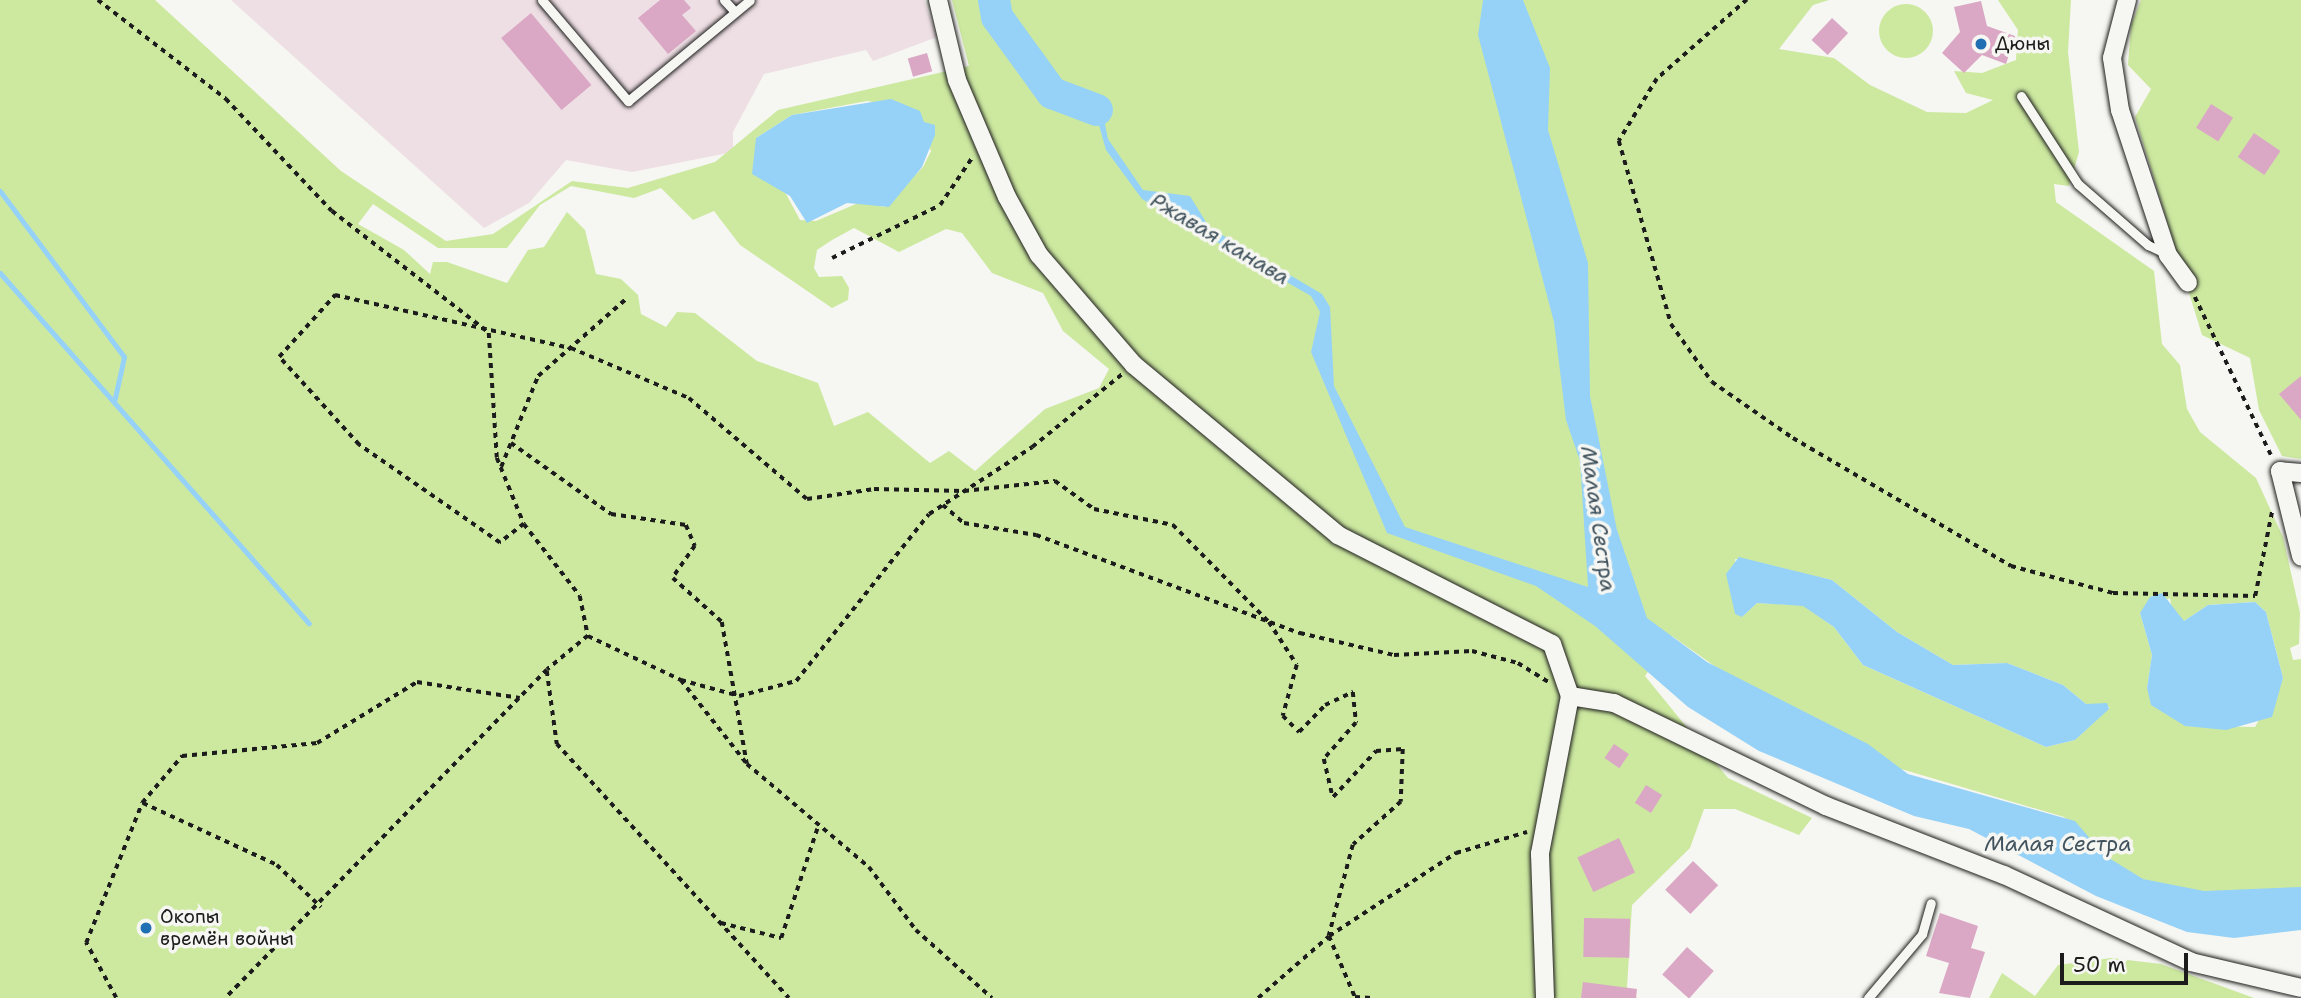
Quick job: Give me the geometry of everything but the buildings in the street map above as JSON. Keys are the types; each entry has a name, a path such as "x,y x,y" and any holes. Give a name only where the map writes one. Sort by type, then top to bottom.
{"street":[{"path":"938,0 957,80 982,142 1039,255 1134,365 1338,535 1552,644 1570,696 1545,826 1538,890 1545,998"},
{"path":"2127,0 2112,58 2120,110 2168,254 2188,283"},
{"path":"2301,473 2280,471 2301,556"},
{"path":"1570,696 1614,703 1826,806 2004,875 2191,962 2301,988"}],"lane":[{"path":"542,0 628,101 750,0"},
{"path":"724,0 735,12"},
{"path":"2021,96 2078,184 2148,246 2168,254"},
{"path":"1868,998 1922,934 1931,903"}],"path":[{"path":"98,0 226,99 332,211 489,333 501,467 524,524 580,596 588,636"},
{"path":"1747,0 1657,79 1619,141 1671,324 1712,382 1793,438 2011,566 2113,593 2255,596 2280,471 2188,283"},
{"path":"832,258 940,205 982,142"},
{"path":"524,524 500,543 359,444 279,357 335,295 489,333 571,348 689,398 807,499 874,489 964,491 1055,481 1094,509 1173,525 1269,622 1297,665 1283,716 1299,732 1325,705 1353,692 1356,723 1324,759 1333,797 1376,751 1404,749 1401,802 1353,845 1329,936 1355,997 1373,998"},
{"path":"501,467 538,376 626,299"},
{"path":"588,636 681,680 739,696 796,681 943,505 1032,447 1134,365"},
{"path":"511,443 611,514 687,526 695,546 673,578 722,622 739,696 747,764"},
{"path":"943,505 964,523 1037,535 1269,622 1394,655 1472,651 1518,663 1570,696"},
{"path":"226,998 321,906 547,670 588,636"},
{"path":"547,670 557,744 789,998"},
{"path":"681,680 747,764 817,829 869,867 916,930 992,998"},
{"path":"116,998 86,943 142,803 182,756 317,743 417,682 520,698"},
{"path":"142,803 277,865 321,906"},
{"path":"1258,998 1329,936 1456,853 1545,826"},
{"path":"720,922 781,938 817,829"}],"shaded area":[{"path":"231,0 924,0 937,37 873,61 866,50 764,74 733,132 733,152 632,172 566,160 529,203 484,228"}],"green space":[{"path":"0,0 155,0 341,171 446,241 493,234 572,181 628,188 715,162 778,110 969,66 952,0 1829,0 1813,5 1779,49 1834,58 1870,85 1927,112 1966,113 1993,100 1966,93 1954,71 1982,73 2016,60 2018,30 1998,0 2071,0 2068,52 2079,152 2069,186 2054,184 2056,202 2154,271 2162,344 2180,365 2187,409 2200,432 2256,478 2283,537 2300,613 2299,644 2290,648 2293,660 2301,659 2301,891 2197,891 2127,876 2064,817 1874,761 1747,689 1672,636 1645,676 1728,778 1812,818 1799,835 1735,809 1704,809 1690,848 1632,905 1627,988 1637,998 0,998","holes":["867,101 915,109 931,151 923,167 884,207 863,201 816,221 800,220 756,138 792,115","571,186 634,198 661,188 693,220 714,211 740,245 832,308 848,300 849,288 842,276 819,277 814,268 817,250 832,240 854,228 899,252 946,229 962,233 992,273 1043,293 1063,331 1109,369 1099,388 1045,409 975,471 949,451 930,463 868,412 834,426 818,383 757,361 695,313 677,312 666,327 641,314 638,295 621,279 596,274 585,230 567,212 544,247 528,250 507,283 447,262 433,262 430,274 404,250 358,224 373,204 438,248 507,248 540,205","1735,559 1832,580 1897,632 1953,665 2007,663 2063,685 2086,704 2110,707 2075,740 2046,747 1863,665 1834,627 1803,605 1757,603 1742,617","2170,598 2172,611 2184,621 2208,605 2255,602 2266,612 2283,678 2255,727 2185,726 2147,688 2152,655 2140,613"]},
{"path":"2141,0 2301,0 2301,459 2282,456 2259,410 2250,358 2202,335 2135,117 2151,89 2128,65 2131,25"},
{"path":"1911,4 1921,8 1929,16 1933,31 1929,46 1921,54 1901,58 1891,54 1883,46 1879,26 1883,16 1891,8"},
{"path":"2111,958 2161,964 2254,998 1989,998 2002,973 2035,996 2058,965"}],"water":[{"name":"Малая Сестра","path":"980,0 999,0 1052,88 1102,109 1108,139 1143,190 1190,196 1209,227 1322,294 1330,307 1334,386 1405,527 1588,587 1580,461 1566,420 1554,322 1478,35 1483,0 1523,0 1550,68 1548,130 1588,263 1590,396 1617,530 1647,618 1707,662 1868,744 1908,774 2075,821 2104,855 2143,879 2204,891 2301,887 2301,930 2234,938 2187,932 2096,896 1969,829 1914,816 1759,751 1688,707 1595,626 1536,586 1387,533 1311,352 1320,312 1311,296 1142,199 1106,150 1097,118 1041,85"},
{"path":"891,99 920,111 924,122 935,125 935,135 922,167 889,207 847,203 807,223 790,196 752,174 756,138 792,115"},
{"path":"1739,557 1832,580 1897,632 1953,665 2007,663 2063,685 2086,704 2107,703 2109,709 2075,740 2046,747 1863,665 1834,627 1803,606 1757,603 1742,617 1735,614 1726,574"},
{"path":"2162,593 2184,621 2208,605 2255,602 2266,612 2283,678 2272,717 2226,730 2185,726 2151,705 2147,688 2152,655 2140,613 2150,597"}],"waterway":[{"name":"Ржавая канава","path":"994,0 997,17 1052,93 1097,110"},
{"path":"0,191 124,357 114,402"},
{"path":"0,273 309,623"}],"place":[{"name":"Дюны","path":"1981,44"},
{"name":"Окопы времён войны","path":"146,928"}]}
